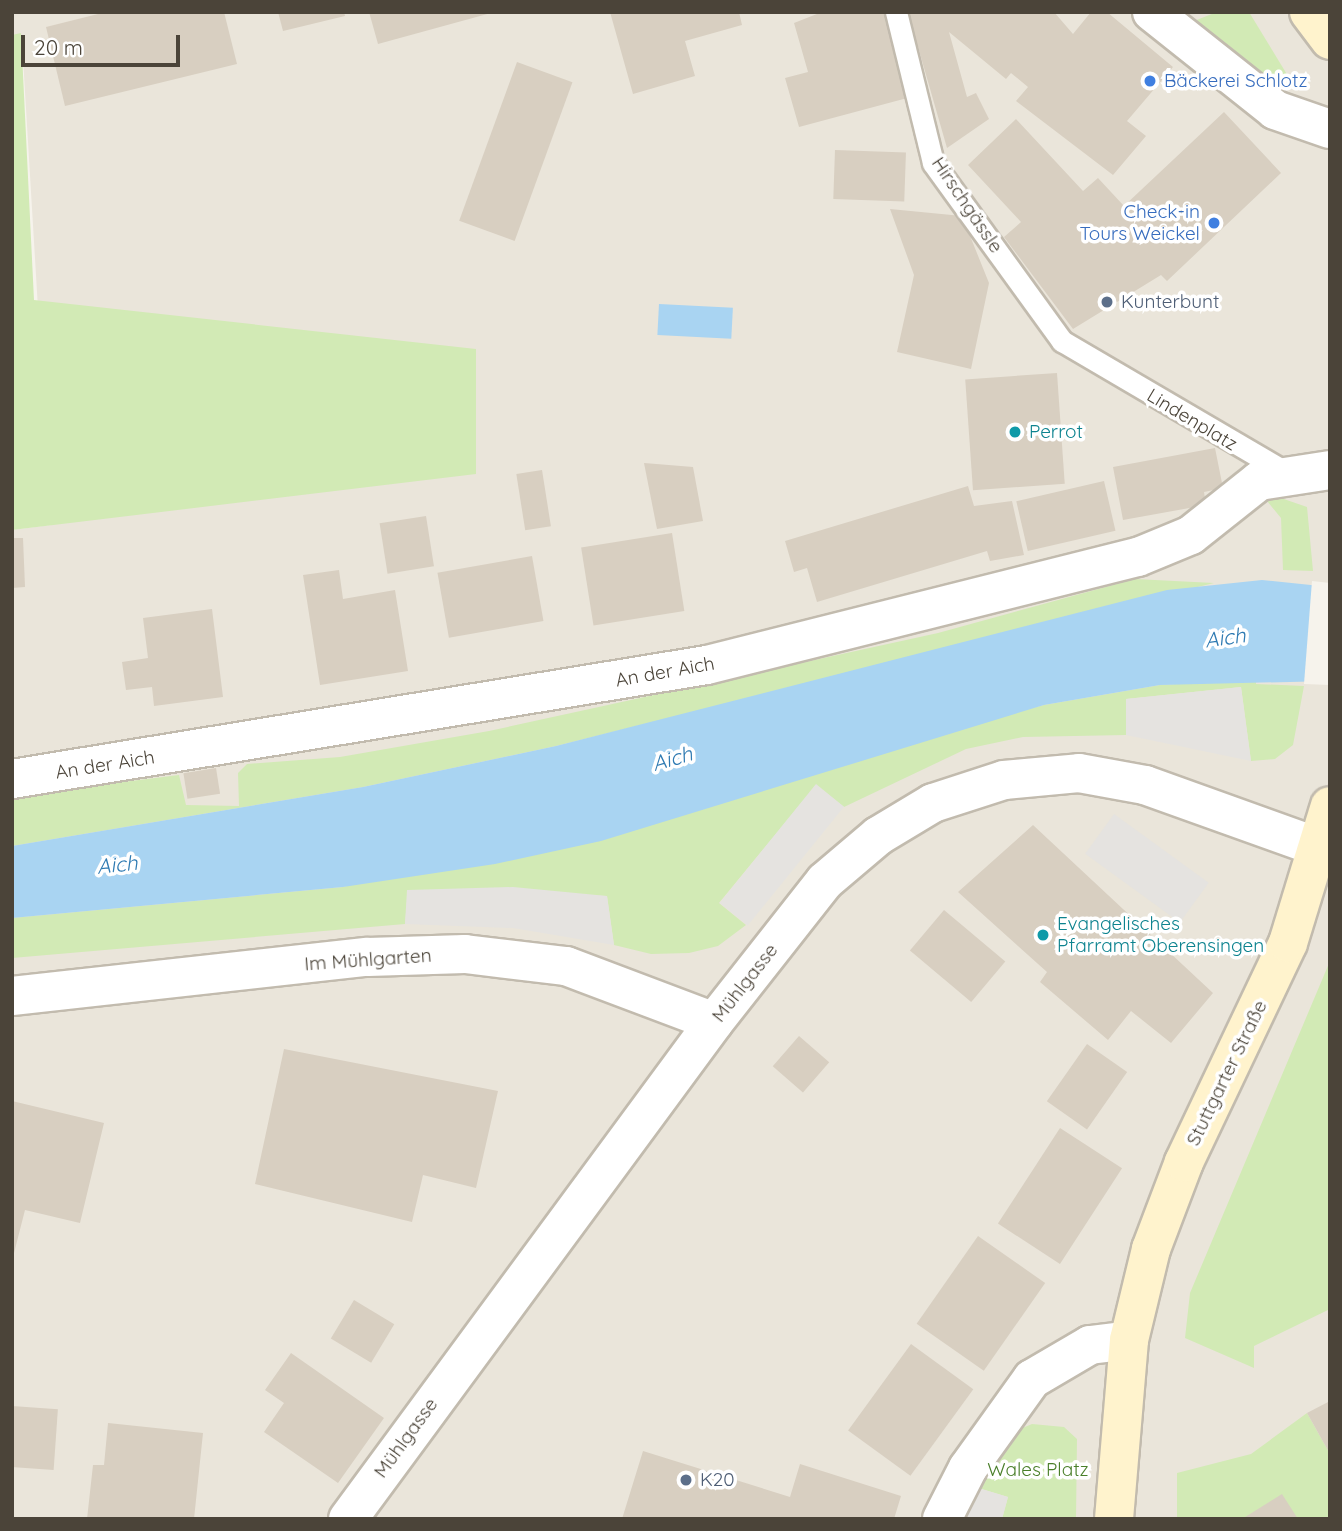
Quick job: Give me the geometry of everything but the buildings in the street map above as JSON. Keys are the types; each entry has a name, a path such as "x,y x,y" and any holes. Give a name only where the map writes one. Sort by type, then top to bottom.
{"main road":[{"path":"1309,12 1330,40"},
{"name":"Stuttgarter Straße","path":"1114,1519 1129,1340 1151,1249 1184,1161 1289,943 1321,848 1330,806"}],"street":[{"path":"1152,12 1275,110 1330,129"},
{"path":"1287,473 1330,470"},
{"name":"An der Aich","path":"12,779 707,666 924,614 1138,557 1191,535 1259,481 1287,473"},
{"name":"Mühlgasse","path":"348,1519 713,1022 825,881 878,835 933,803 1004,780 1079,773 1145,785 1321,848"},
{"name":"Im Mühlgarten","path":"12,996 368,957 465,954 566,966 713,1022"},
{"path":"942,1519 968,1468 1032,1379 1090,1345 1129,1340"}],"lane":[{"name":"Hirschgässle","path":"896,12 933,163 1062,341"},
{"name":"Lindenplatz","path":"1062,341 1287,473"}],"shaded area":[{"path":"12,12 1330,12 1330,1519 12,1519 12,530 51,525 22,42 12,46"},
{"path":"1241,687 1251,761 1126,735 1126,699"},
{"path":"816,784 844,807 748,926 720,903"},
{"path":"1114,814 1209,883 1180,922 1085,854"},
{"path":"513,887 607,896 614,945 513,928 405,924 407,890"},
{"path":"975,1487 1008,1497 1002,1519 964,1519"}],"green space":[{"path":"1217,12 1249,12 1291,81 1288,88 1274,89 1194,21"},
{"path":"21,33 34,300 476,349 476,474 12,530 12,35"},
{"path":"1278,497 1307,507 1313,571 1283,570 1281,518 1267,501"},
{"path":"1135,579 1214,583 556,746 363,787 12,846 12,796 179,775 186,805 239,806 238,773 247,764 340,757 489,731 938,633"},
{"path":"1256,679 1256,684 1304,686 1293,745 1275,759 1251,761 1241,687 1126,699 1126,735 1023,737 966,749 844,807 816,785 719,903 746,925 718,946 689,953 651,954 614,945 607,896 408,890 405,924 12,958 12,918 343,887 1044,705 1160,685"},
{"path":"1330,961 1330,1309 1254,1346 1254,1368 1185,1338 1190,1293"},
{"path":"1307,1413 1330,1454 1330,1519 1177,1519 1177,1473 1251,1454"},
{"name":"Wales Platz","path":"1032,1424 1064,1427 1077,1439 1076,1519 1002,1519 1008,1497 975,1487 1020,1429"}],"water":[{"path":"659,304 733,308 731,339 657,335"},
{"name":"Aich","path":"1262,580 1330,587 1330,681 1160,685 1044,705 601,841 495,864 343,887 12,918 12,846 363,787 556,746 1167,590"}],"pier":[{"path":"1312,581 1330,583 1330,685 1304,684"}],"place":[{"name":"Bäckerei Schlotz","path":"1150,81"},
{"name":"Check-in Tours Weickel","path":"1214,223"},
{"name":"Kunterbunt","path":"1107,302"},
{"name":"Perrot","path":"1015,432"},
{"name":"Evangelisches Pfarramt Oberensingen","path":"1043,935"},
{"name":"K20","path":"686,1480"}]}
